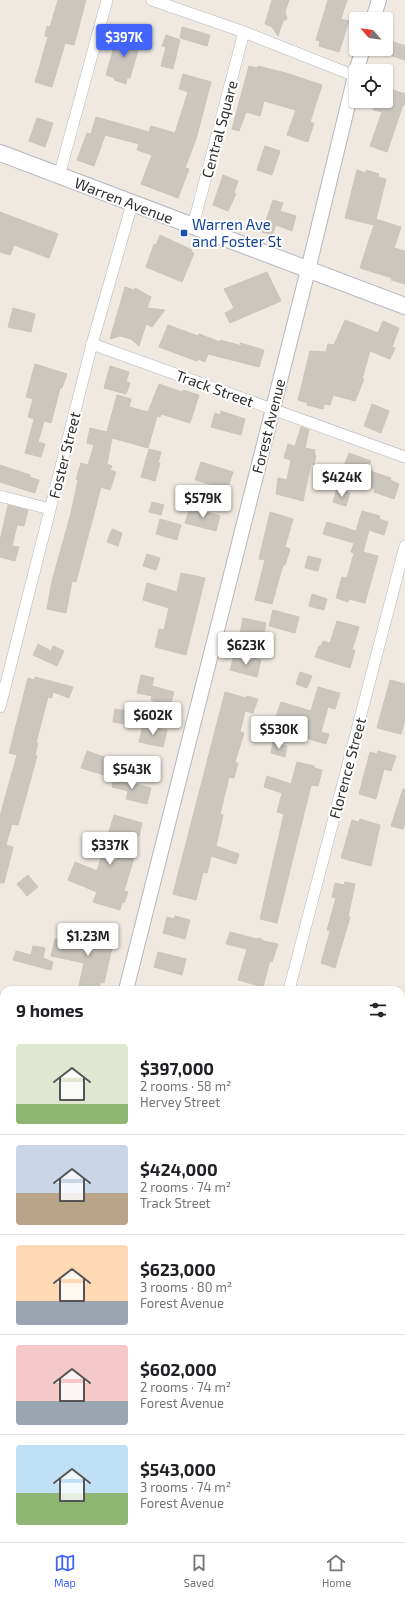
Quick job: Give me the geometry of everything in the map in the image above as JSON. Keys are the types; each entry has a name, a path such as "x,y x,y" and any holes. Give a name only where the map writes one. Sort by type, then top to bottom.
{"main road":[{"name":"Warren Avenue","path":"0,153 405,306"}],"street":[{"path":"60,176 108,0"},
{"path":"152,0 349,70"},
{"path":"375,12 379,0"},
{"name":"Central Square","path":"193,226 244,32"},
{"name":"Forest Avenue","path":"127,986 308,270 349,102"},
{"name":"Foster Street","path":"0,708 4,678 50,509 92,344 132,204"},
{"name":"Track Street","path":"92,344 405,457"},
{"path":"0,496 50,509"},
{"name":"Florence Street","path":"290,986 405,546"}],"building":[{"path":"58,0 86,0 74,45 65,43 52,87 35,82 48,37 45,36 47,26 50,27"},
{"path":"272,0 289,0 285,12 287,19 283,21 278,36 272,27 265,24"},
{"path":"328,0 347,0 341,19 349,21 339,52 319,46 320,41 316,40"},
{"path":"182,27 210,35 207,46 180,38"},
{"path":"127,32 142,37 130,78 127,78 126,84 114,80 115,78 106,75 117,37 125,39"},
{"path":"166,35 180,40 173,69 161,66 166,47 162,46"},
{"path":"393,42 405,46 405,60 392,56"},
{"path":"249,66 257,68 258,66 286,73 322,85 310,122 314,123 308,142 287,135 296,110 264,101 260,116 246,112 239,131 232,129"},
{"path":"183,74 211,82 196,139 185,168 189,169 178,198 141,184 152,155 137,150 139,144 105,135 94,166 77,160 87,133 91,134 96,117 149,132 151,126 175,133 188,92 179,89"},
{"path":"393,90 405,94 405,105 403,105 387,152 370,146 382,112 373,110 373,108 393,108"},
{"path":"37,118 53,123 45,147 29,141"},
{"path":"265,146 280,151 272,175 257,170"},
{"path":"357,170 366,173 366,170 379,174 378,177 386,179 376,219 401,227 394,248 405,251 405,284 391,280 392,278 360,268 374,225 345,218"},
{"path":"223,175 238,181 234,193 236,194 228,211 213,205"},
{"path":"273,200 283,203 280,211 296,216 292,231 276,225 272,235 262,232"},
{"path":"0,212 58,234 49,258 14,245 10,255 0,252"},
{"path":"160,235 192,250 191,252 194,253 182,282 146,267 154,244 156,245"},
{"path":"267,272 281,301 230,323 225,313 234,308 224,289"},
{"path":"125,287 134,290 135,288 151,297 147,308 165,310 152,327 146,324 139,346 131,339 120,336 110,339"},
{"path":"13,308 35,314 31,332 8,327"},
{"path":"345,320 378,333 383,321 399,328 392,347 395,348 390,359 370,351 362,379 364,379 355,401 333,395 330,405 324,404 323,409 307,405 308,403 298,400 310,351 326,352 328,344 334,345"},
{"path":"168,325 220,342 220,340 242,346 240,343 264,350 259,367 208,354 205,362 198,359 197,361 159,347"},
{"path":"35,364 67,374 62,388 60,388 51,423 44,421 38,442 45,444 41,457 25,453 34,419 28,417 33,399 26,397"},
{"path":"110,366 129,372 126,382 130,383 126,394 104,388"},
{"path":"159,384 182,392 183,390 199,395 190,423 161,414 160,417 157,416 148,448 112,438 107,464 112,466 110,470 116,472 110,490 101,487 76,582 72,581 66,613 47,609 52,581 71,513 78,480 76,479 81,463 88,465 94,445 87,443 90,428 107,432 117,395 131,399 129,407 148,412"},
{"path":"372,404 389,411 381,433 364,426"},
{"path":"221,411 245,419 241,435 211,427 215,413 220,415"},
{"path":"301,427 309,430 305,448 315,450 314,455 316,455 314,465 311,464 303,501 276,494 278,478 287,480 291,460 284,458 288,444 295,446"},
{"path":"149,449 161,452 158,463 160,463 155,481 141,477"},
{"path":"349,453 371,461 367,470 391,478 390,480 399,484 394,499 374,492 375,489 345,479 348,471 343,469"},
{"path":"201,462 233,472 228,487 217,484 216,486 195,480"},
{"path":"0,465 30,475 29,477 39,480 35,493 0,482"},
{"path":"337,489 350,493 346,506 333,502"},
{"path":"152,502 164,505 161,515 149,512"},
{"path":"8,505 28,510 24,526 17,525 12,546 19,547 15,561 0,557 0,541"},
{"path":"190,507 220,516 216,531 185,523"},
{"path":"362,511 380,516 379,519 388,522 384,535 369,530 363,552 378,556 365,603 349,599 348,602 336,598 342,577 347,578 354,553 351,552 354,543 323,534 327,522 356,531"},
{"path":"270,512 293,519 285,547 290,549 285,565 283,565 272,604 255,600 265,560 259,559"},
{"path":"160,519 181,525 177,540 156,534"},
{"path":"112,529 122,533 118,546 107,542"},
{"path":"147,554 160,558 156,570 143,566"},
{"path":"308,556 321,559 318,571 305,568"},
{"path":"181,573 205,578 186,655 155,647 159,629 164,630 169,608 143,600 147,583 177,592"},
{"path":"312,594 327,599 324,610 309,606"},
{"path":"273,610 299,617 295,633 269,626"},
{"path":"243,618 266,623 263,639 240,634"},
{"path":"337,621 359,627 352,650 355,650 350,668 315,657 319,646 321,646 323,641 330,643"},
{"path":"38,644 51,651 53,646 64,651 57,666 33,655"},
{"path":"242,655 261,660 257,677 230,670 234,656 242,658"},
{"path":"300,672 312,676 307,688 296,684"},
{"path":"141,675 154,678 152,686 174,692 170,706 151,700 152,696 137,693"},
{"path":"35,677 73,687 69,698 53,692 52,698 48,697 36,743 38,743 35,755 37,756 18,825 12,824 6,845 13,847 4,883 0,883 0,816 17,755 9,753 28,678 35,680"},
{"path":"390,680 405,684 405,720 401,734 377,728"},
{"path":"318,687 340,693 335,709 328,707 321,732 329,734 326,744 296,735 299,726 275,719 281,702 311,711"},
{"path":"225,692 246,698 247,696 258,699 253,713 245,711 240,732 244,733 235,762 238,763 234,778 229,777 220,814 223,815 216,846 239,854 236,864 211,856 207,873 203,872 196,900 173,894"},
{"path":"115,709 127,711 125,724 113,722"},
{"path":"143,725 167,730 163,747 139,742"},
{"path":"273,742 287,746 285,757 271,753"},
{"path":"87,751 110,759 104,775 81,768"},
{"path":"378,751 396,756 391,771 384,769 376,799 359,794 370,752 377,754"},
{"path":"297,762 314,766 314,768 322,770 318,786 311,785 277,923 260,919 284,814 277,812 282,793 264,787 267,776 291,784"},
{"path":"115,775 132,779 131,783 151,788 147,804 126,799 128,791 112,787"},
{"path":"403,789 405,790 405,823 403,829 391,826"},
{"path":"114,815 142,823 139,836 130,834 125,855 134,858 124,891 128,892 124,903 122,902 120,910 93,902 97,892 68,880 75,862 97,871"},
{"path":"360,819 380,825 371,866 341,858 352,820 359,822"},
{"path":"28,875 38,887 27,896 17,884"},
{"path":"345,882 355,884 348,917 350,917 335,968 321,963 330,931 327,930 336,898 332,897 335,883 344,885"},
{"path":"175,916 190,920 185,939 163,933 167,917 174,919"},
{"path":"90,928 115,934 104,983 101,982 100,986 79,986 84,963 51,956 55,939 86,945"},
{"path":"230,932 257,939 260,938 264,941 278,944 272,962 270,961 263,986 238,980 247,949 226,944"},
{"path":"33,946 45,948 43,958 53,962 51,970 13,960 16,951 31,955"},
{"path":"158,952 186,959 182,975 154,967"}],"place":[{"name":"Warren Ave and Foster St","path":"184,233"}]}
